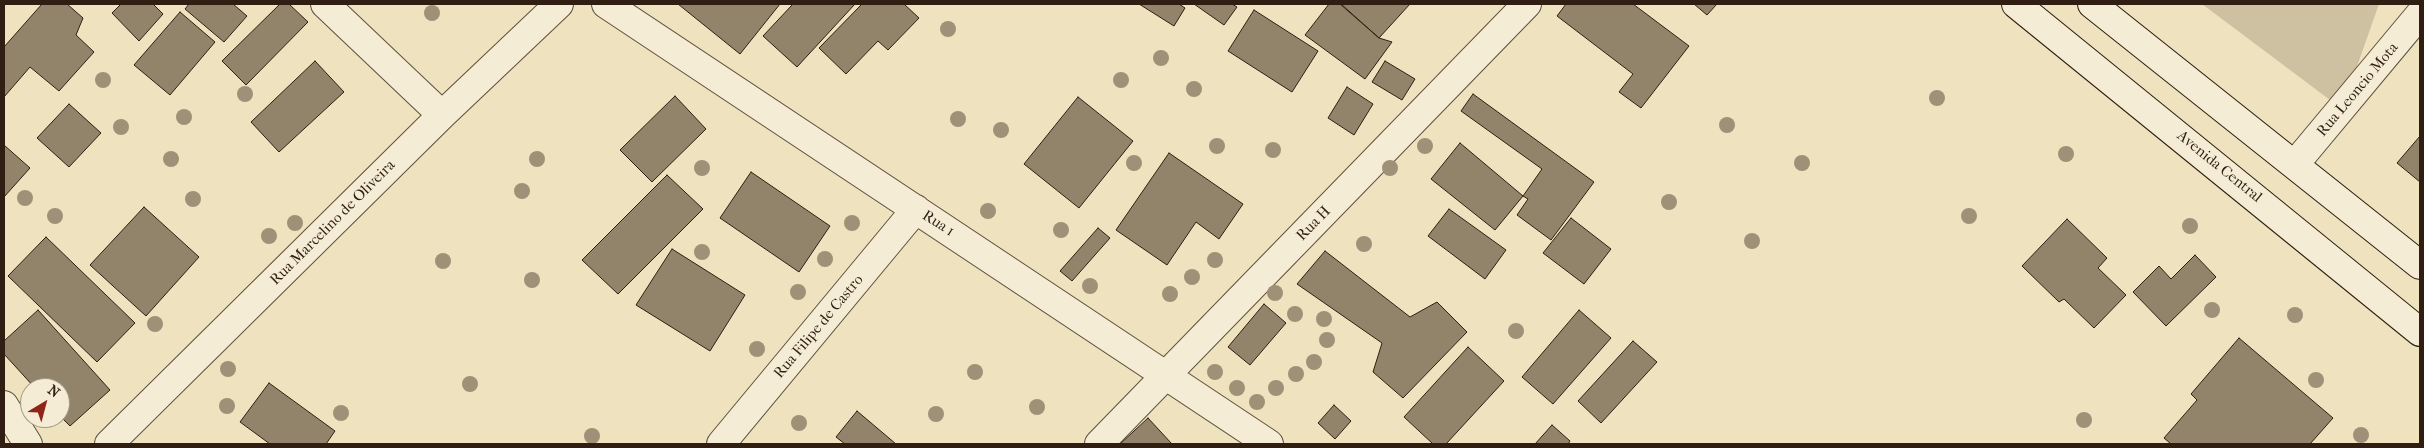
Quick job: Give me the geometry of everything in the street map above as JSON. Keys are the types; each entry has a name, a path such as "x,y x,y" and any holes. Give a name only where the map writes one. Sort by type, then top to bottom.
{"street":[{"path":"325,4 442,116"},
{"name":"Rua Marcelino de Oliveira","path":"109,444 442,116 559,4"},
{"name":"Rua 1","path":"606,4 1269,444"},
{"name":"Rua H","path":"1099,444 1168,376 1527,4"},
{"name":"Avenida Central","path":"2016,4 2420,332"},
{"path":"2092,4 2420,265"},
{"name":"Rua Leoncio Mota","path":"2295,164 2420,14"},
{"name":"Rua Filipe de Castro","path":"721,444 916,209"},
{"path":"4,404 28,444"}],"shaded area":[{"path":"2202,4 2379,4 2342,109"}],"building":[{"path":"42,4 67,4 83,18 76,35 94,52 59,91 30,67 4,97 4,47"},
{"path":"121,4 153,4 163,14 139,41 112,13"},
{"path":"189,4 233,4 247,16 224,42 185,9"},
{"path":"280,4 289,4 308,22 246,85 222,61"},
{"path":"678,4 780,4 740,54"},
{"path":"793,4 855,4 797,67 763,36"},
{"path":"862,4 904,4 919,18 888,50 878,41 846,74 819,48"},
{"path":"1139,4 1179,4 1185,8 1174,26"},
{"path":"1194,4 1232,4 1237,7 1224,25"},
{"path":"1329,4 1340,4 1379,38 1392,42 1365,79 1305,35"},
{"path":"1341,4 1410,4 1379,38"},
{"path":"1566,4 1633,4 1689,46 1641,108 1619,92 1633,74 1557,16"},
{"path":"1694,4 1717,4 1707,15"},
{"path":"1254,10 1318,51 1292,92 1228,51"},
{"path":"180,12 215,42 170,95 134,65"},
{"path":"315,61 344,92 279,152 251,122"},
{"path":"1385,61 1415,79 1402,100 1372,82"},
{"path":"1347,87 1373,104 1354,135 1328,118"},
{"path":"1473,94 1594,182 1551,240 1517,215 1528,199 1523,196 1542,169 1461,111"},
{"path":"675,96 706,129 652,182 620,150"},
{"path":"1078,97 1133,141 1079,208 1024,164"},
{"path":"69,104 101,133 69,167 37,138"},
{"path":"2420,136 2420,182 2397,163"},
{"path":"1460,143 1523,196 1495,230 1431,179"},
{"path":"4,145 30,168 4,197"},
{"path":"1169,153 1243,204 1219,239 1196,222 1167,265 1116,230"},
{"path":"751,172 830,226 799,272 720,218"},
{"path":"667,175 703,209 618,294 582,260"},
{"path":"144,207 199,257 146,316 90,265"},
{"path":"1449,209 1506,250 1485,279 1428,236"},
{"path":"1571,218 1611,249 1584,284 1543,253"},
{"path":"2067,219 2107,258 2098,268 2126,295 2094,328 2064,299 2059,302 2022,266"},
{"path":"1098,228 1110,238 1072,281 1060,271"},
{"path":"46,237 135,323 97,362 8,276"},
{"path":"672,249 745,295 710,351 636,305"},
{"path":"1325,251 1410,317 1437,302 1467,332 1403,398 1373,372 1382,343 1297,284"},
{"path":"2195,255 2216,277 2166,326 2133,292 2159,266 2171,279"},
{"path":"1264,304 1286,323 1250,365 1228,347"},
{"path":"38,310 110,390 70,426 70,378 26,378 4,354 4,341"},
{"path":"1579,310 1611,338 1553,404 1522,377"},
{"path":"2239,338 2333,418 2310,444 2171,444 2164,438 2197,400 2191,394"},
{"path":"1633,341 1657,362 1601,423 1578,401"},
{"path":"1468,347 1504,381 1446,444 1433,444 1404,417"},
{"path":"269,383 335,431 326,444 270,444 240,422"},
{"path":"1334,405 1351,421 1335,439 1318,423"},
{"path":"857,411 896,444 845,444 836,437"},
{"path":"1148,418 1172,444 1120,444"},
{"path":"1552,425 1570,441 1568,444 1535,444"}]}
